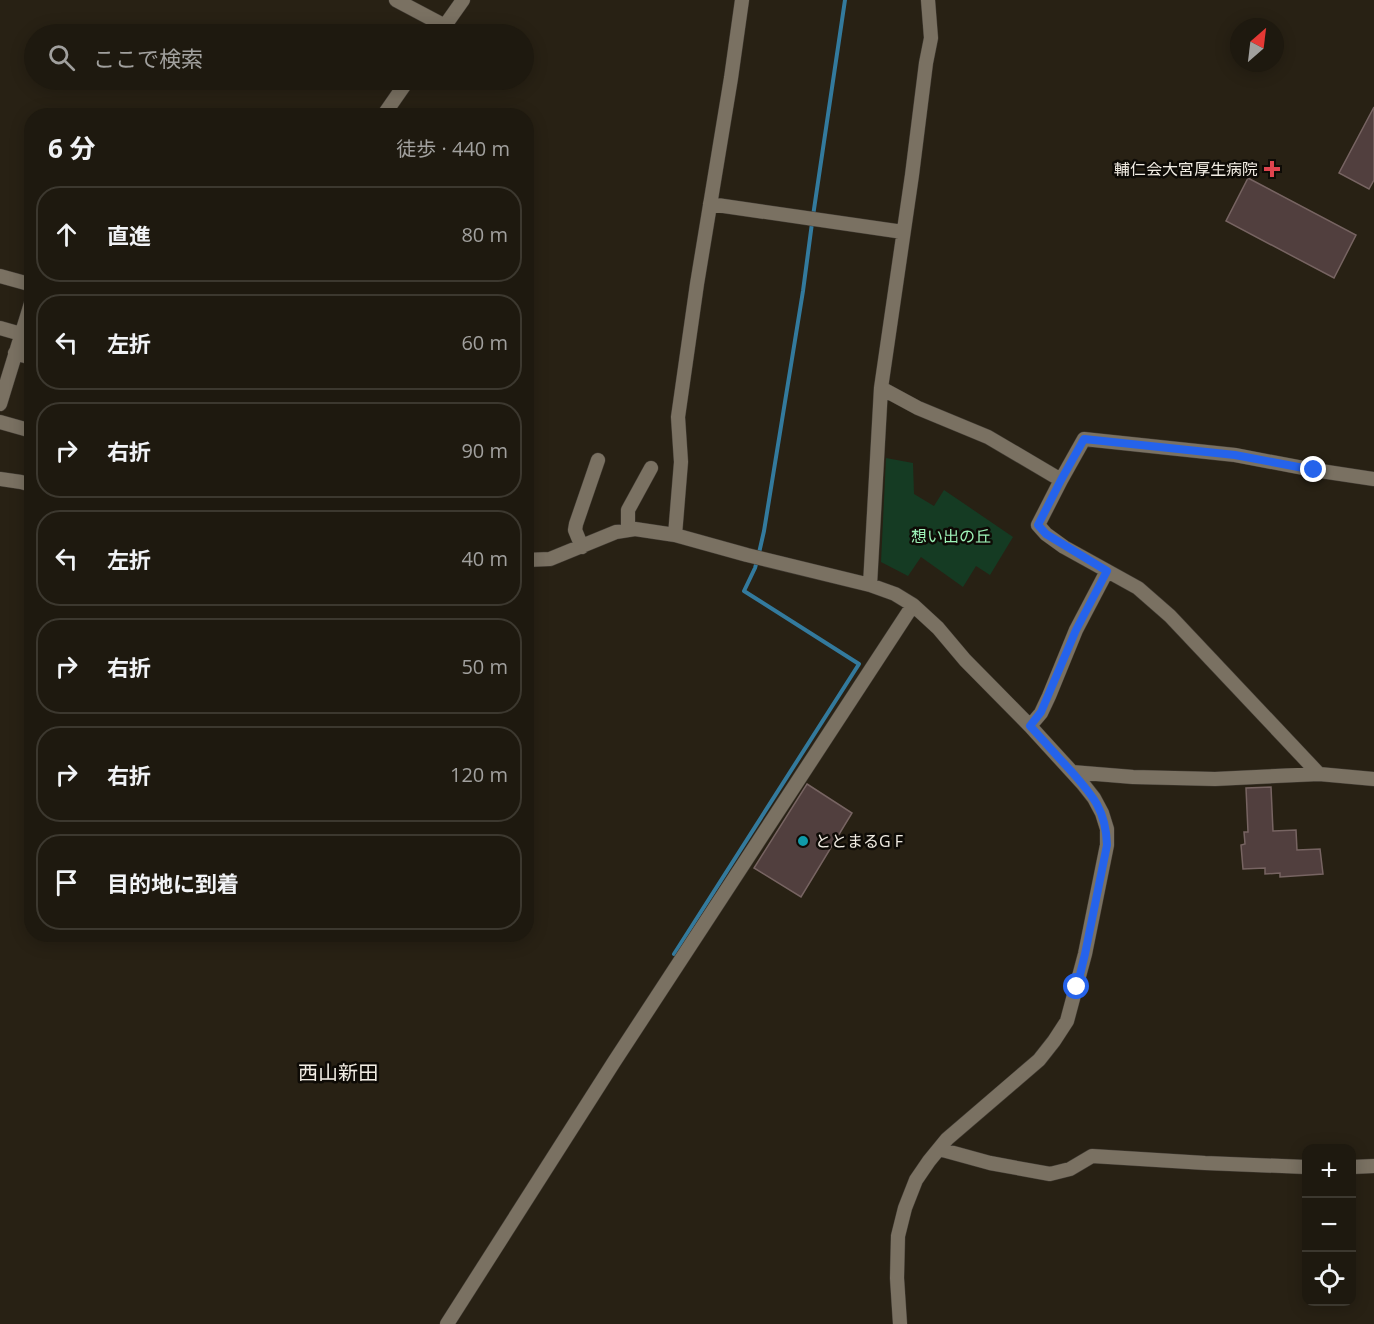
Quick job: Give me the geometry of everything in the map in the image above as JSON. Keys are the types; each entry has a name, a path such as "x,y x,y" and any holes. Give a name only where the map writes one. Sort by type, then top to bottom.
{"street":[{"path":"396,0 433,24"},
{"path":"446,24 463,0"},
{"path":"675,535 681,462 678,417 697,284 732,78 742,0"},
{"path":"870,585 881,388 926,63 932,38 928,0"},
{"path":"389,108 401,90"},
{"path":"710,204 903,232"},
{"path":"0,276 24,283"},
{"path":"0,404 24,325"},
{"path":"0,328 21,334"},
{"path":"15,353 24,356"},
{"path":"881,388 918,408 988,437 1061,480"},
{"path":"0,422 24,429"},
{"path":"1319,774 1170,616 1138,588 1046,534 1038,525 1084,439 1235,455 1374,479"},
{"path":"582,547 575,530 576,524 598,460"},
{"path":"628,530 628,510 651,468"},
{"path":"0,479 24,484"},
{"path":"534,560 550,559 616,532 634,529 675,535 870,585 895,594 913,605 938,628 965,660 1083,784 1102,813 1107,829 1107,845 1085,954 1067,1021 1039,1060 947,1139 916,1180 905,1208 898,1236 897,1278 900,1324"},
{"path":"1030,726 1045,704 1076,630 1107,571"},
{"path":"447,1324 614,1062 913,605"},
{"path":"1072,772 1133,777 1215,779 1319,774 1374,779"},
{"path":"939,1149 990,1163 1050,1174 1070,1169 1092,1156 1302,1167"},
{"path":"1356,1167 1374,1166"}],"green space":[{"name":"想い出の丘","path":"886,458 913,463 914,494 934,506 944,490 1013,537 990,575 976,566 963,587 921,557 908,576 881,562"}],"building":[{"path":"1374,107 1374,180 1369,189 1339,173"},
{"path":"1248,178 1356,235 1334,278 1226,221"},
{"name":"ととまるG F","path":"807,784 852,813 801,897 754,868"},
{"path":"1271,787 1273,831 1296,830 1297,850 1320,849 1323,874 1280,877 1280,873 1265,874 1265,868 1243,869 1241,845 1245,844 1244,832 1248,832 1246,788"}],"waterway":[{"path":"813,216 845,0"},
{"path":"759,553 803,291 812,223"},
{"path":"674,954 859,664 744,591 757,561"}],"place":[{"name":"輔仁会大宮厚生病院","path":"1272,169"},
{"name":"ととまるG F","path":"803,841"}],"district":[{"name":"西山新田","path":"338,1072"}],"route":[{"path":"1077,987 1107,845 1107,829 1094,798 1030,726 1041,712 1049,696 1076,630 1107,571 1064,547 1038,525 1084,439 1235,455 1314,470"}]}
